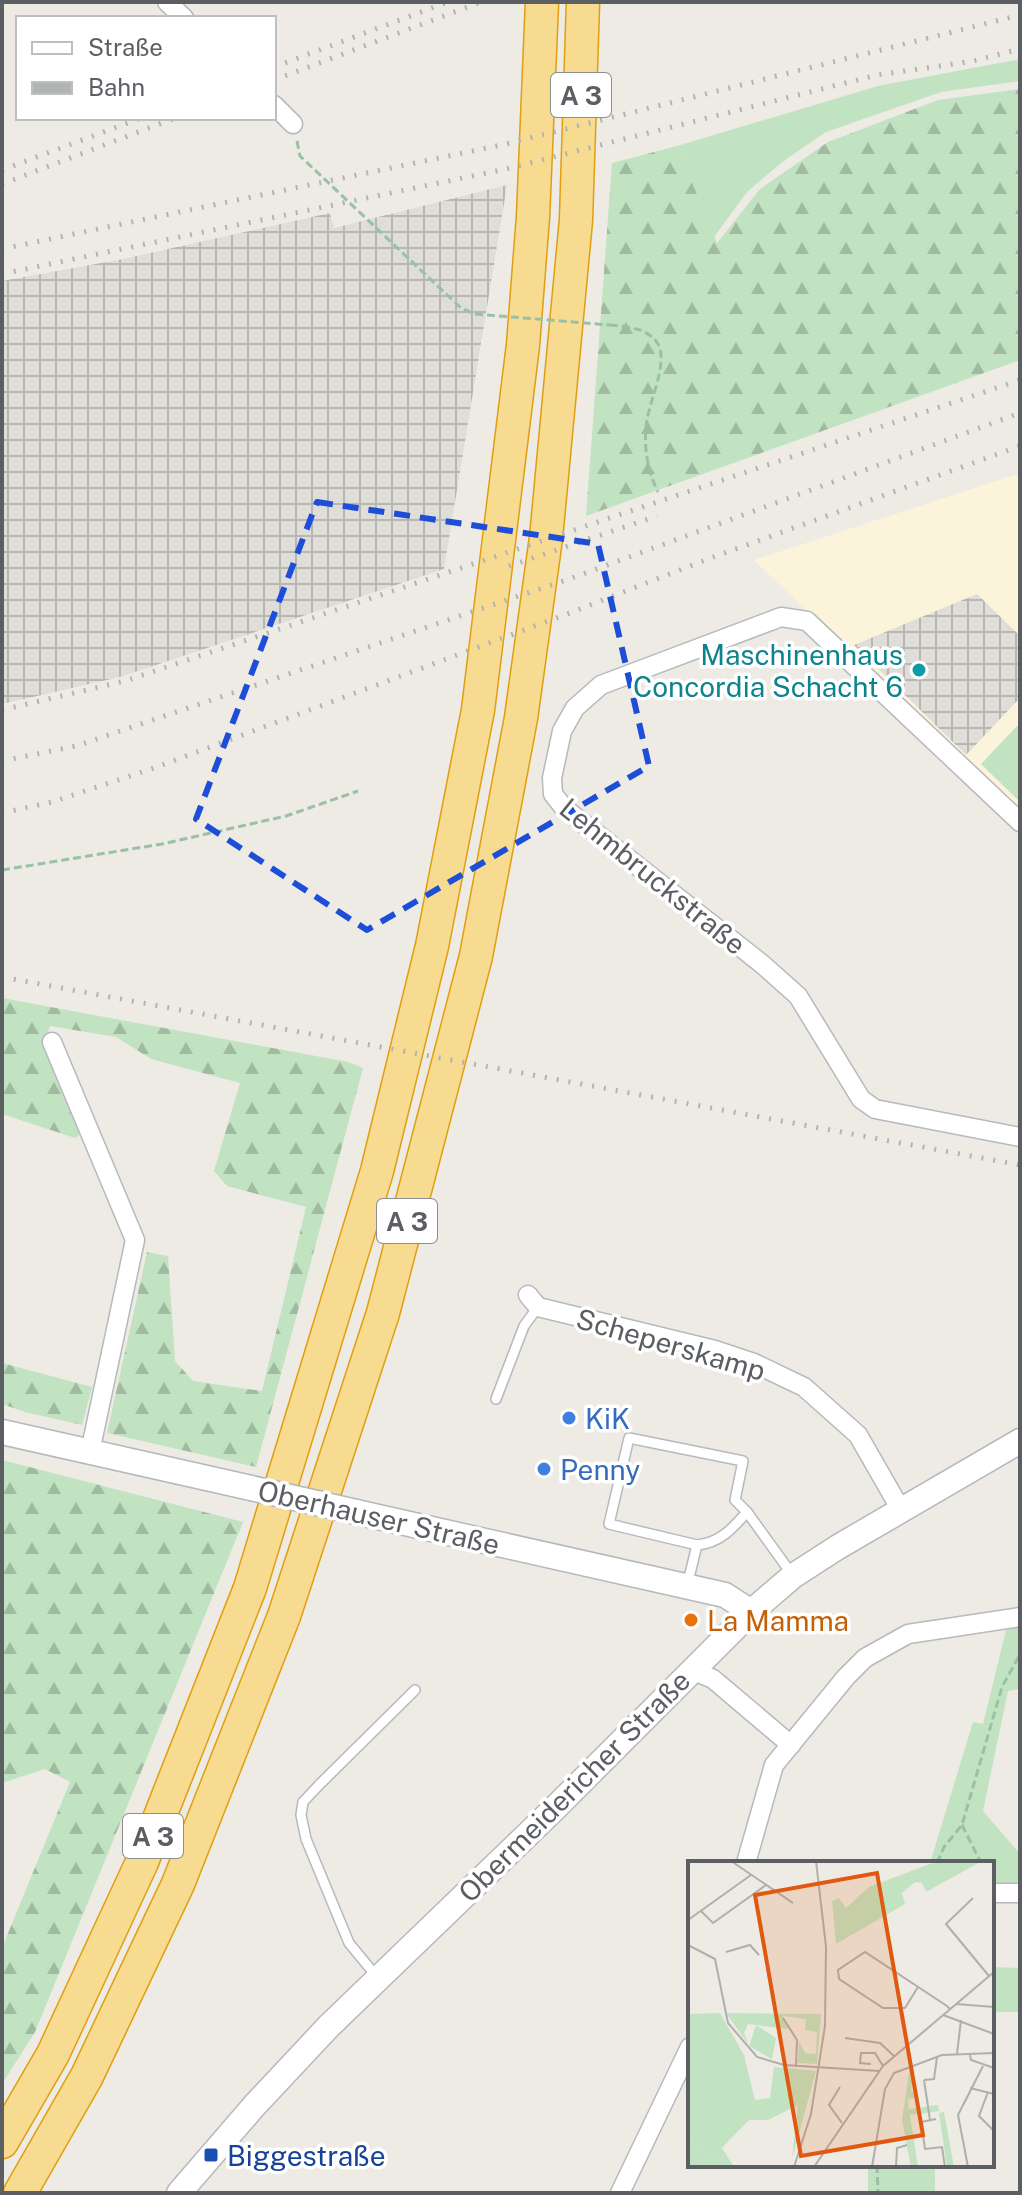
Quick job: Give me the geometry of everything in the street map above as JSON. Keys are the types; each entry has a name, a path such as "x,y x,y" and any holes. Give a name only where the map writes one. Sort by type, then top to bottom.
{"highway":[{"name":"A 3","path":"2,2142 53,2054 142,1862 250,1588 377,1171 432,946 478,710 523,345 533,217 542,2"},
{"name":"A 3","path":"20,2193 87,2076 178,1884 284,1616 383,1313 458,1028 476,956 521,718 546,538 576,220 583,2"}],"main road":[{"name":"Oberhauser Straße","path":"2,1432 725,1595 751,1612"},
{"name":"Obermeidericher Straße","path":"179,2193 264,2095 378,1978 553,1810 751,1612 793,1576 1020,1441"}],"street":[{"path":"167,2 182,16"},
{"path":"276,107 293,124"},
{"name":"Lehmbruckstraße","path":"1020,822 807,621 781,617 601,685 575,708 562,731 552,778 553,794 564,808 798,996 861,1099 875,1109 1020,1137"},
{"path":"52,1042 135,1240 90,1452"},
{"name":"Scheperskamp","path":"533,1301 715,1350 754,1363 804,1387 858,1435 901,1510"},
{"path":"747,1861 774,1765 855,1667 889,1642 926,1630 1020,1617"},
{"path":"692,1670 713,1679 791,1745"},
{"path":"994,1893 1020,1893"},
{"path":"620,2193 688,2051"}],"lane":[{"path":"496,1399 533,1301"},
{"path":"747,1512 730,1531 711,1544 697,1545 609,1524 629,1438 743,1461 735,1500 747,1512 793,1576"},
{"path":"687,1586 697,1545"},
{"path":"378,1978 349,1943 306,1839 301,1815 303,1802 415,1690"}],"path":[{"path":"293,124 300,156 461,308 475,314 636,328 659,346 661,361 647,419 645,442 652,480 658,492"},
{"path":"2,870 177,841 286,816 358,791"},
{"path":"938,1861 944,1847 962,1825 1002,1687 1018,1658 1020,1647"},
{"path":"962,1825 980,1861"},
{"path":"877,2167 878,2193"},
{"path":"903,2193 977,2193"}],"highlighted area":[{"path":"317,502 598,544 649,766 367,930 196,819"}],"shaded area":[{"path":"507,185 444,569 120,677 2,704 2,281 123,259 330,213 334,228"},
{"path":"1020,473 1020,819 754,560"},
{"path":"977,594 1020,636 1020,698 966,755 854,645"}],"green space":[{"path":"1020,59 1020,81 941,92 826,132 782,162 747,192 714,237 677,146 878,86"},
{"path":"1020,89 1020,360 586,516 612,163 677,146 717,243 760,189 828,142 938,100"},
{"path":"1020,723 1020,802 981,764"},
{"path":"2,998 348,1062 363,1068 256,1467 107,1433 147,1252 168,1256 175,1361 193,1381 262,1391 306,1207 227,1186 214,1171 240,1083 151,1059 116,1037 50,1026 45,1043 81,1134 75,1138 2,1114"},
{"path":"2,1363 92,1387 82,1425 2,1404"},
{"path":"2,1460 243,1522 35,2032 2,2084 2,1948 70,1782 45,1769 2,1783"},
{"path":"1020,1616 1020,1689 1008,1691 983,1811 1020,1854 1020,1885 994,1885 994,1861 931,1861 973,1722 983,1724 1009,1618"},
{"path":"994,1967 1020,1968 1020,2012 994,2012"},
{"path":"868,2167 935,2167 935,2193 868,2193"}],"railway":[{"path":"276,66 448,2"},
{"path":"276,79 481,2"},
{"path":"2,249 506,144 1020,15"},
{"path":"2,274 506,169 877,75 973,61 1020,49"},
{"path":"2,170 136,120"},
{"path":"2,184 170,120"},
{"path":"2,710 125,681 1020,380"},
{"path":"2,761 76,746 572,578 1020,413"},
{"path":"2,813 52,802 154,768 708,559 1020,446"},
{"path":"509,566 657,516"},
{"path":"2,977 1020,1165"}],"place":[{"name":"Maschinenhaus Concordia Schacht 6","path":"919,670"},
{"name":"KiK","path":"569,1418"},
{"name":"Penny","path":"544,1469"},
{"name":"La Mamma","path":"691,1620"},
{"name":"Biggestraße","path":"211,2155"}]}
